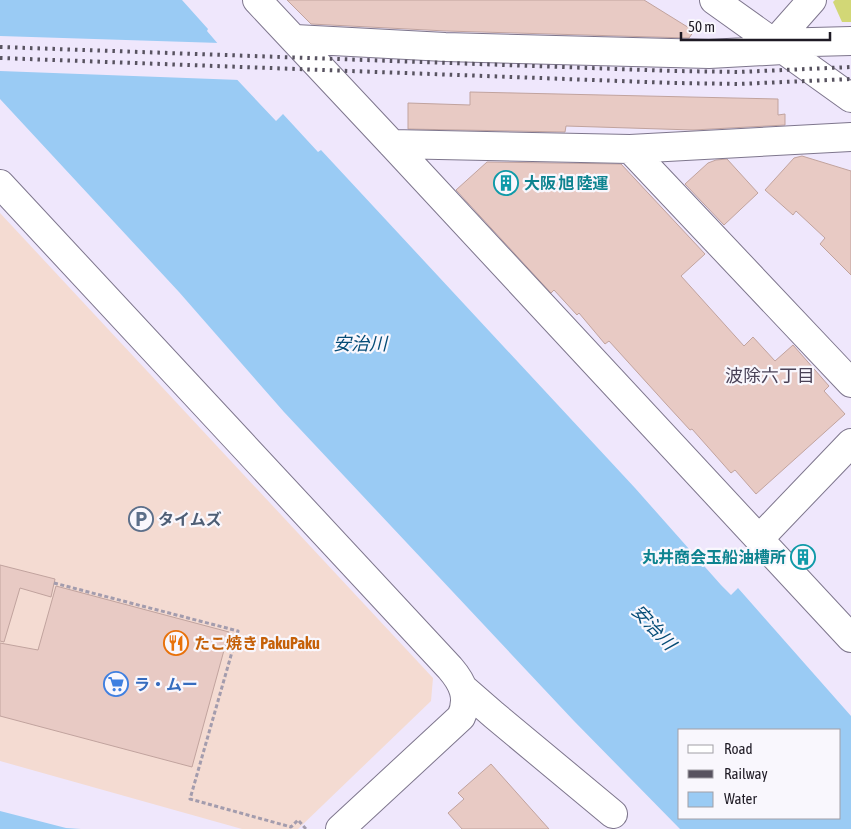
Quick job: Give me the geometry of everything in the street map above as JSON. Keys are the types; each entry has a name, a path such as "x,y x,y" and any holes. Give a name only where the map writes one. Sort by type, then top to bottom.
{"street":[{"path":"257,0 851,638"},
{"path":"714,0 851,98"},
{"path":"778,46 812,0"},
{"path":"295,40 445,47 709,54 778,46 851,41"},
{"path":"392,144 630,149 851,137"},
{"path":"630,149 851,383"},
{"path":"0,184 450,668 464,688 494,716 613,814"},
{"path":"759,539 851,442"},
{"path":"340,829 461,716 466,702 464,688"}],"path":[{"path":"54,582 238,630 190,799 291,826 298,820 306,829"}],"shaded area":[{"name":"タイムズ","path":"0,213 433,678 431,701 298,829 242,829 0,761"}],"green space":[{"path":"835,0 851,0 851,22 842,22 833,2"}],"water":[{"name":"安治川","path":"0,0 182,0 208,29 207,31 219,45 212,53 276,121 283,114 318,152 321,150 635,488 721,585 731,595 738,588 851,716 851,829 680,829 574,721 284,412 179,292 0,99"},
{"path":"0,811 66,828 81,829 0,829"}],"pier":[{"path":"0,36 220,43 221,46 215,53 240,80 0,71"}],"building":[{"path":"287,0 644,0 694,31 689,38 446,31 311,24"},
{"path":"470,92 778,99 778,115 785,114 785,125 693,130 566,126 565,132 408,129 408,103 470,105"},
{"path":"802,156 851,171 851,275 820,244 825,238 796,211 793,215 765,190 794,158"},
{"path":"727,159 758,193 724,225 685,184 708,163"},
{"path":"487,162 621,164 705,254 681,276 744,346 753,337 775,361 793,345 829,386 824,391 845,414 756,494 735,470 731,473 609,341 605,344 579,313 577,315 554,290 551,293 456,190"},
{"path":"0,565 55,579 51,597 20,588 4,642 0,641"},
{"name":"ラ・ムー","path":"56,586 229,632 192,767 0,716 0,643 38,650"},
{"path":"491,764 549,829 462,829 448,813 464,799 458,793"}],"railway":[{"path":"0,47 674,71 739,72 851,67"},
{"path":"0,58 674,83 739,84 851,79"}],"place":[{"name":"大阪 旭 陸運","path":"506,183"},
{"name":"タイムズ","path":"141,519"},
{"name":"丸井商会玉船油槽所","path":"803,557"},
{"name":"たこ焼き PakuPaku","path":"176,643"},
{"name":"ラ・ムー","path":"116,684"}],"district":[{"name":"波除六丁目","path":"770,375"}]}
